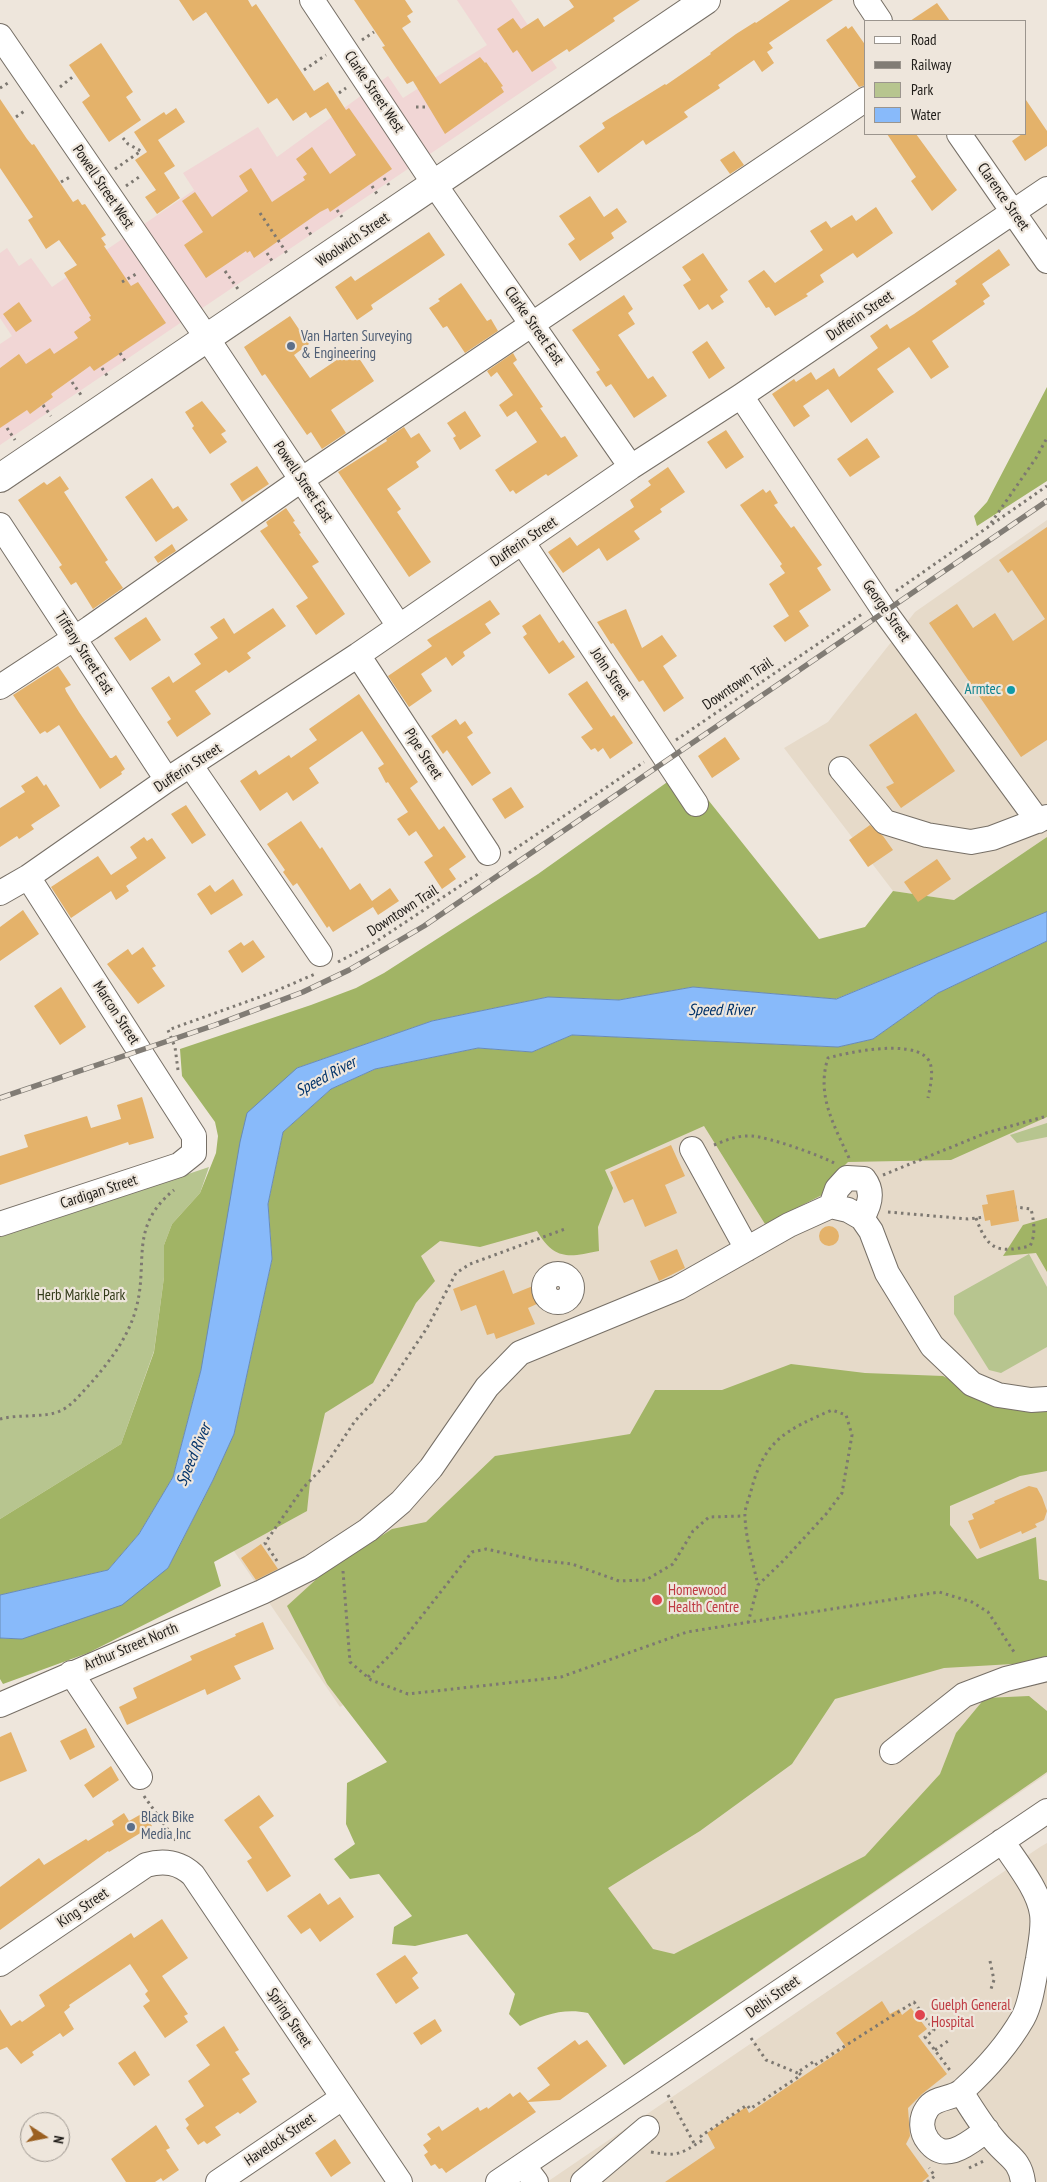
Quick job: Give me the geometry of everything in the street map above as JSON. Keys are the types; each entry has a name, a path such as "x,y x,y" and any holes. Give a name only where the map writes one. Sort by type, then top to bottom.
{"main road":[{"name":"Woolwich Street","path":"0,478 706,0"}],"street":[{"name":"Clarke Street West","path":"312,0 435,185"},
{"path":"866,0 879,20"},
{"name":"Powell Street West","path":"0,36 207,338"},
{"path":"0,687 74,639 301,480 534,325 864,100"},
{"name":"Clarence Street","path":"960,135 1047,261"},
{"name":"Clarke Street East","path":"435,185 631,467"},
{"name":"Dufferin Street","path":"0,893 28,877 167,780 358,655 523,543 631,467 741,396 1047,190"},
{"name":"Powell Street East","path":"207,338 399,626"},
{"name":"George Street","path":"741,396 879,603 1042,819 992,838 971,842 951,840 904,829 885,822 841,769"},
{"name":"Tiffany Street East","path":"0,525 167,780"},
{"name":"John Street","path":"523,543 696,804"},
{"name":"Pipe Street","path":"358,655 494,859"},
{"path":"191,766 324,964"},
{"name":"Marcon Street","path":"28,877 194,1136 194,1153"},
{"path":"694,1151 747,1249"},
{"name":"Cardigan Street","path":"0,1224 179,1165 194,1153"},
{"path":"865,1214 831,1206 842,1183 847,1178 862,1180 871,1198 865,1214 887,1273 932,1346 972,1384 998,1395 1031,1400 1047,1399"},
{"name":"Arthur Street North","path":"0,1705 262,1592 310,1568 368,1530 401,1502 430,1468 487,1387 520,1354 678,1288 788,1225 831,1206"},
{"path":"562,1301 575,1330"},
{"path":"892,1752 964,1696 1006,1679 1047,1669"},
{"path":"71,1673 141,1785"},
{"name":"Delhi Street","path":"498,2182 530,2174 773,1998 1047,1811"},
{"path":"991,2137 953,2152 936,2148 929,2142 922,2126 927,2108 958,2085 1005,2044 1024,2016 1041,1978 1040,1945 1042,1913 1032,1887 1002,1841"},
{"name":"King Street","path":"0,1964 146,1866 158,1862 173,1852"},
{"name":"Spring Street","path":"173,1852 193,1875 400,2182"},
{"path":"958,2085 991,2137 1001,2161 1012,2177 1018,2182"},
{"name":"Havelock Street","path":"218,2182 342,2098"},
{"path":"583,2182 647,2128"},
{"path":"991,2137 1022,2170 1023,2182"}],"path":[{"path":"360,42 374,32"},
{"path":"304,70 329,53"},
{"path":"56,90 75,75"},
{"path":"16,116 31,106"},
{"path":"416,106 428,108"},
{"path":"112,171 141,151 128,144 124,138"},
{"path":"62,182 76,173"},
{"path":"124,188 142,175"},
{"path":"384,178 389,186"},
{"path":"372,186 377,194"},
{"path":"337,210 342,218"},
{"path":"260,213 288,255"},
{"path":"306,227 313,238"},
{"path":"267,253 274,264"},
{"path":"122,282 142,270"},
{"path":"225,271 238,288"},
{"path":"120,353 127,364"},
{"path":"102,368 108,377"},
{"path":"72,382 81,395"},
{"path":"43,405 51,416"},
{"path":"7,428 15,440"},
{"path":"989,526 1036,458 1047,438"},
{"name":"Downtown Trail","path":"178,1072 175,1048 168,1030 271,993 324,964 374,944 494,859 661,751 1047,486"},
{"path":"862,1180 825,1101 823,1073 828,1058 848,1052 887,1048 917,1052 927,1057 932,1068 928,1098"},
{"path":"862,1180 986,1133 1047,1116"},
{"path":"694,1151 731,1138 752,1136 828,1160 862,1180"},
{"path":"0,1419 31,1414 44,1415 61,1411 82,1391 114,1354 135,1312 140,1286 142,1241 148,1222 152,1212 178,1187"},
{"path":"976,1218 982,1236 993,1247 1010,1251 1030,1246 1033,1240 1034,1229 1031,1209 1016,1206"},
{"path":"865,1214 959,1219 984,1217"},
{"path":"289,1578 265,1543 303,1488 327,1463 355,1421 388,1386 427,1328 456,1273 470,1264 564,1229"},
{"path":"748,1623 758,1584 744,1516 754,1478 765,1453 783,1434 832,1410 846,1415 852,1435 842,1493 827,1513 783,1561 758,1584"},
{"path":"368,1677 396,1649 472,1552 486,1549 536,1560 572,1564 619,1581 646,1580 673,1564 693,1531 709,1518 744,1516"},
{"path":"340,1548 350,1662 368,1677 408,1694 562,1677 686,1632 939,1592 972,1602 988,1612 1013,1648 1024,1674"},
{"path":"141,1785 173,1852"},
{"path":"990,1961 994,1980 991,1988"},
{"path":"801,2075 798,2072 813,2062 815,2065 914,2002 934,2030 925,2037 958,2085"},
{"path":"752,2038 766,2060 801,2075"},
{"path":"935,2050 948,2041"},
{"path":"628,2145 671,2156 681,2153 703,2140 701,2136 747,2105 750,2109 801,2075"},
{"path":"668,2095 695,2144"},
{"path":"926,2164 935,2176 927,2182"}],"shaded area":[{"path":"457,0 511,0 557,68 0,445 0,344 12,336 0,318 0,253 7,248 19,266 31,258 52,287 194,190 183,173 258,127 277,157 388,76 403,98 487,45"},
{"path":"1047,520 1047,837 954,900 893,891 784,748 828,722 915,612"},
{"name":"Homewood Health Centre","path":"1047,964 1047,1774 624,2065 362,1693 340,1707 204,1507 279,1257"},
{"name":"Guelph General Hospital","path":"1047,1843 1047,2182 547,2182 1040,1847"}],"green space":[{"path":"1047,387 1047,481 977,526 974,516 987,502"},
{"path":"680,773 709,801 819,939 865,927 893,891 954,900 1047,837 1047,912 836,999 693,987 619,1000 548,997 432,1021 297,1068 201,1370 173,1477 139,1534 108,1570 0,1595 0,1519 121,1444 154,1352 164,1277 164,1245 172,1224 200,1193 216,1153 218,1136 215,1122 182,1076 180,1049 311,1005 356,988 384,973 538,874"},
{"path":"1047,941 1047,1117 951,1160 848,1162 827,1183 824,1194 765,1224 704,1126 605,1170 613,1188 598,1227 599,1251 579,1255 557,1252 550,1248 537,1231 480,1247 440,1241 421,1256 435,1281 416,1303 373,1383 325,1413 311,1473 307,1511 214,1562 221,1586 88,1653 3,1684 0,1679 0,1638 22,1639 168,1568 234,1434 272,1259 268,1204 283,1132 331,1089 375,1069 478,1048 532,1052 572,1035 838,1047 873,1039 938,993"},
{"path":"1047,1123 1047,1137 1017,1143 1010,1135"},
{"name":"Herb Markle Park","path":"209,1167 200,1193 172,1224 164,1245 164,1277 154,1351 121,1444 0,1519 0,1237"},
{"path":"1047,1218 1047,1272 1036,1253 1003,1256 1023,1225"},
{"path":"1029,1254 1047,1287 1047,1347 1001,1373 989,1370 954,1314 954,1296"},
{"path":"791,1364 865,1373 943,1376 987,1398 1047,1407 1047,1471 1020,1476 950,1506 950,1525 977,1559 1036,1537 1039,1579 1047,1581 1047,1662 944,1668 835,1699 792,1764 700,1831 608,1888 653,1949 674,1954 865,1856 940,1774 956,1733 985,1698 1029,1696 1047,1711 1047,1772 624,2065 588,2013 562,2012 520,2026 509,2014 515,1994 467,1934 415,1946 392,1944 394,1927 412,1916 379,1874 350,1879 334,1859 355,1844 346,1824 347,1783 387,1762 327,1684 287,1606 322,1574 392,1529 426,1522 495,1456 630,1434 655,1390 722,1390"}],"water":[{"name":"Speed River","path":"1047,912 1047,941 938,993 873,1039 838,1047 572,1035 532,1052 478,1048 375,1069 331,1089 283,1132 268,1204 272,1259 234,1434 168,1568 122,1605 22,1639 0,1638 0,1595 108,1570 139,1534 173,1477 201,1370 240,1142 247,1113 297,1068 432,1021 548,997 619,1000 693,987 836,999"}],"building":[{"path":"179,0 248,0 252,7 256,4 314,91 328,82 346,110 349,108 392,169 330,212 328,208 320,212 254,258 250,251 247,253 246,251 206,278 184,245 203,232 182,201 195,192 212,217 248,191 239,176 251,168 272,202 305,180 303,177 307,174 296,159 312,147 330,174 356,155 326,108 310,118 306,112 293,121 277,98 268,104 206,12 193,21"},
{"path":"354,0 405,0 413,12 407,16 411,22 402,28 440,84 480,57 486,62 503,86 501,87 504,92 445,134 413,81 407,84 398,71 382,47 385,46"},
{"path":"569,0 640,0 613,18 615,21 569,52 567,49 532,72 517,50 513,53 497,29 513,18 521,29 538,18 544,27 574,7"},
{"path":"790,0 833,0 769,43 773,48 767,52 774,63 762,72 754,60 718,85 720,88 684,112 688,117 646,145 643,140 598,173 579,146 605,128 602,123 666,85 736,34"},
{"path":"937,3 949,20 912,20"},
{"path":"846,26 848,29 852,26 864,43 864,86 859,87 826,40"},
{"path":"101,43 133,92 126,97 141,120 109,142 82,102 90,96 69,65"},
{"path":"0,99 27,139 32,145 34,144 73,202 78,199 82,205 85,204 106,235 101,238 106,245 104,246 131,286 138,282 166,323 94,371 90,366 51,394 53,397 30,414 27,410 0,428 0,368 19,354 26,364 50,348 54,354 78,338 74,332 91,320 89,317 91,316 64,273 77,265 59,240 46,249 28,220 33,217 0,168"},
{"path":"1027,101 1047,131 1047,146 1025,161 1012,141 1021,135 1027,135"},
{"path":"176,108 185,122 158,140 175,166 164,173 180,198 157,214 145,197 156,190 135,160 147,152 134,132 164,112 166,115"},
{"path":"888,135 917,135 957,190 932,211 911,181 916,177"},
{"path":"734,151 744,165 730,174 720,160"},
{"path":"590,196 604,217 617,208 627,222 611,233 614,238 580,261 568,244 575,239 559,216"},
{"path":"876,207 893,233 857,258 853,253 820,275 824,282 806,294 808,296 775,316 769,307 766,308 748,281 764,270 775,283 823,250 810,231 826,221 831,228 852,215 856,221"},
{"path":"429,232 445,255 371,305 373,309 357,320 335,287 351,276 355,281"},
{"path":"999,249 1010,265 982,284 990,296 983,301 985,304 932,341 949,367 931,379 909,347 877,369 894,392 851,423 828,389 803,406 810,416 794,427 772,394 794,379 796,382 811,372 816,380 834,368 839,377 878,348 870,336 887,324 890,329 914,314 957,284 955,281"},
{"path":"703,253 728,290 720,296 724,302 712,310 708,304 699,310 683,285 691,280 682,267"},
{"path":"461,283 487,321 491,319 498,331 465,353 447,326 443,328 429,308 440,301 438,299"},
{"path":"624,295 633,309 628,313 635,324 618,335 648,379 653,376 667,396 634,418 611,384 606,387 596,372 600,370 572,330"},
{"path":"19,302 32,321 16,332 3,314"},
{"path":"290,316 309,344 294,355 310,378 353,349 374,381 331,410 346,433 322,449 311,432 307,435 265,374 262,376 244,347"},
{"path":"707,341 725,368 709,379 692,352"},
{"path":"513,353 517,360 513,363 543,407 540,408 561,438 565,436 578,456 516,494 513,490 510,492 495,470 537,442 516,411 507,417 499,405 513,395 497,372 491,377 487,371"},
{"path":"202,401 226,431 221,434 227,442 210,454 192,428 194,426 185,412"},
{"path":"465,411 481,436 460,450 453,438 456,436 447,423"},
{"path":"404,427 411,438 419,433 431,451 416,462 419,467 387,489 401,509 397,512 431,562 409,577 338,472 387,441 386,439"},
{"path":"726,430 744,457 726,469 707,442"},
{"path":"867,438 880,457 850,477 837,459"},
{"path":"257,466 269,484 242,502 230,484"},
{"path":"668,467 685,492 660,509 662,512 634,531 640,539 607,561 599,548 563,573 548,552 570,537 577,546 634,507 630,500 651,485 648,481"},
{"path":"60,476 69,489 64,492 108,560 105,562 123,588 93,609 76,582 71,585 59,567 62,565 18,500 44,482 47,485"},
{"path":"152,478 173,509 178,506 188,520 156,542 125,497"},
{"path":"763,489 766,493 770,490 778,503 774,505 791,528 794,526 822,565 817,568 831,590 799,611 809,626 785,642 773,626 789,616 769,584 785,573 780,566 782,564 740,505"},
{"path":"286,508 301,533 299,534 319,562 312,566 345,614 316,635 296,606 308,598 260,531 268,526 266,522"},
{"name":"Armtec","path":"1047,527 1047,740 1021,757 929,623 957,604 973,628 995,613 1013,641 1045,619 1012,570 1008,573 999,560"},
{"path":"172,544 176,551 158,563 154,557"},
{"path":"490,600 500,614 485,624 491,633 463,652 465,656 452,666 446,657 421,674 432,691 409,707 388,676 432,646 427,640"},
{"path":"273,608 286,626 247,653 251,658 229,673 226,670 195,691 211,714 177,737 167,722 171,719 151,688 169,676 173,683 201,664 194,654 218,638 210,627 224,618 234,634"},
{"path":"626,609 642,648 662,635 677,656 663,666 684,698 664,712 643,680 639,682 597,622"},
{"path":"540,614 559,643 563,640 575,657 549,674 523,637 527,634 522,626"},
{"path":"146,617 161,640 130,661 114,638"},
{"path":"58,666 71,685 65,688 79,712 110,758 116,755 125,769 121,772 122,774 100,789 59,725 47,733 45,731 40,734 13,695"},
{"path":"587,681 611,717 614,715 633,743 610,759 603,748 598,752 595,748 591,750 581,737 593,729 568,694"},
{"path":"359,694 418,782 410,788 439,830 444,826 466,857 449,869 456,879 442,889 424,862 433,856 416,831 409,836 397,819 408,812 388,782 386,783 378,768 384,764 362,731 309,768 319,783 293,801 287,792 260,811 240,781 256,770 259,775 289,755 291,758 317,740 309,729"},
{"path":"916,713 955,771 901,808 886,787 894,783 869,745"},
{"path":"456,719 460,725 465,721 473,733 467,737 491,773 472,786 447,750 443,754 431,736"},
{"path":"725,737 740,759 712,778 698,756"},
{"path":"37,776 44,786 46,784 60,806 31,825 34,829 19,839 17,836 0,847 0,808 25,792 21,786"},
{"path":"511,787 524,807 505,819 492,799"},
{"path":"186,805 206,835 192,844 171,814"},
{"path":"301,821 320,849 322,847 350,890 360,883 372,901 390,888 399,901 378,915 373,907 333,932 329,926 327,928 297,883 293,886 283,872 285,870 267,844"},
{"path":"870,825 883,836 893,850 868,867 849,840"},
{"path":"144,837 147,841 152,838 166,858 126,886 129,891 116,900 111,891 71,918 51,887 98,856 111,875 137,858 130,847"},
{"path":"937,859 951,879 918,902 904,882"},
{"path":"233,879 243,895 211,915 197,894 210,885 215,892"},
{"path":"23,910 39,934 0,961 0,927"},
{"path":"253,940 265,957 242,973 228,951 241,942 244,946"},
{"path":"143,947 156,966 152,968 165,986 138,1004 107,964 128,949 132,955"},
{"path":"61,987 86,1027 60,1045 34,1006"},
{"path":"142,1097 154,1138 129,1145 128,1142 0,1185 0,1156 28,1147 24,1135 87,1116 91,1128 121,1119 117,1105"},
{"path":"671,1145 685,1176 665,1185 677,1213 645,1227 633,1199 624,1203 610,1172"},
{"path":"1014,1190 1019,1221 991,1226 990,1220 985,1221 982,1205 988,1204 986,1195"},
{"path":"829,1226 836,1229 839,1236 836,1243 829,1246 822,1243 819,1236 822,1229"},
{"path":"677,1249 685,1268 659,1281 650,1261"},
{"path":"504,1270 513,1294 533,1286 539,1303 528,1308 535,1324 496,1339 494,1333 487,1335 476,1305 461,1311 453,1289"},
{"path":"1029,1486 1037,1488 1042,1497 1047,1511 1044,1520 1035,1524 1037,1527 1022,1534 1021,1531 980,1549 968,1521 974,1519 972,1514 995,1503 994,1501"},
{"path":"261,1544 278,1569 256,1580 241,1558"},
{"path":"263,1622 274,1649 234,1666 241,1679 207,1695 205,1689 127,1725 119,1707 137,1698 133,1688 192,1660 190,1656"},
{"path":"86,1728 95,1747 70,1760 60,1741"},
{"path":"11,1732 27,1771 0,1782 0,1737"},
{"path":"111,1766 119,1780 93,1798 84,1785"},
{"path":"259,1795 274,1816 259,1827 291,1876 267,1892 247,1861 252,1858 224,1820"},
{"path":"124,1813 129,1821 143,1813 152,1826 108,1851 0,1930 0,1887 39,1858 44,1865 86,1839 88,1841 114,1825 112,1821"},
{"path":"320,1893 328,1905 340,1897 354,1917 320,1942 310,1928 301,1934 287,1916"},
{"path":"162,1919 188,1958 162,1976 188,2014 184,2016 188,2022 165,2038 143,2006 150,2001 145,1994 148,1991 130,1964 69,2005 70,2007 64,2012 74,2029 63,2037 60,2033 32,2052 34,2055 21,2064 7,2047 0,2050 0,2009 11,2026 20,2020 22,2022 45,2006 39,1995 131,1933 134,1938"},
{"path":"405,1955 418,1973 412,1978 419,1988 396,2004 376,1974"},
{"name":"Guelph General Hospital","path":"882,2001 890,2014 899,2009 902,2015 911,2008 927,2029 918,2036 947,2074 908,2108 910,2136 906,2144 929,2176 922,2182 665,2182 715,2148 707,2133 746,2107 749,2113 846,2047 836,2033"},
{"path":"435,2019 442,2031 421,2045 413,2033"},
{"path":"224,2026 239,2050 235,2052 250,2074 242,2079 257,2102 240,2114 238,2112 215,2127 221,2135 207,2144 204,2141 198,2145 186,2128 189,2125 185,2119 204,2106 188,2081 210,2065 196,2045"},
{"path":"575,2040 579,2045 587,2040 607,2066 560,2100 528,2102 536,2112 446,2173 435,2164 431,2166 424,2155 428,2152 423,2145 431,2139 427,2134 439,2126 442,2131 478,2107 480,2111 487,2107 488,2109 510,2093 513,2097 520,2092 528,2101 550,2085 537,2068"},
{"path":"135,2051 150,2075 134,2086 118,2063"},
{"path":"156,2125 170,2148 166,2150 179,2170 163,2181 161,2178 155,2182 126,2182 111,2159"},
{"path":"335,2139 351,2163 331,2177 315,2153"}],"railway":[{"path":"0,1098 215,1025 303,992 349,970 424,926 1047,501"}],"place":[{"name":"Van Harten Surveying & Engineering","path":"291,346"},
{"name":"Armtec","path":"1011,690"},
{"name":"Homewood Health Centre","path":"657,1600"},
{"name":"Black Bike Media Inc","path":"131,1827"},
{"name":"Guelph General Hospital","path":"920,2015"}]}
